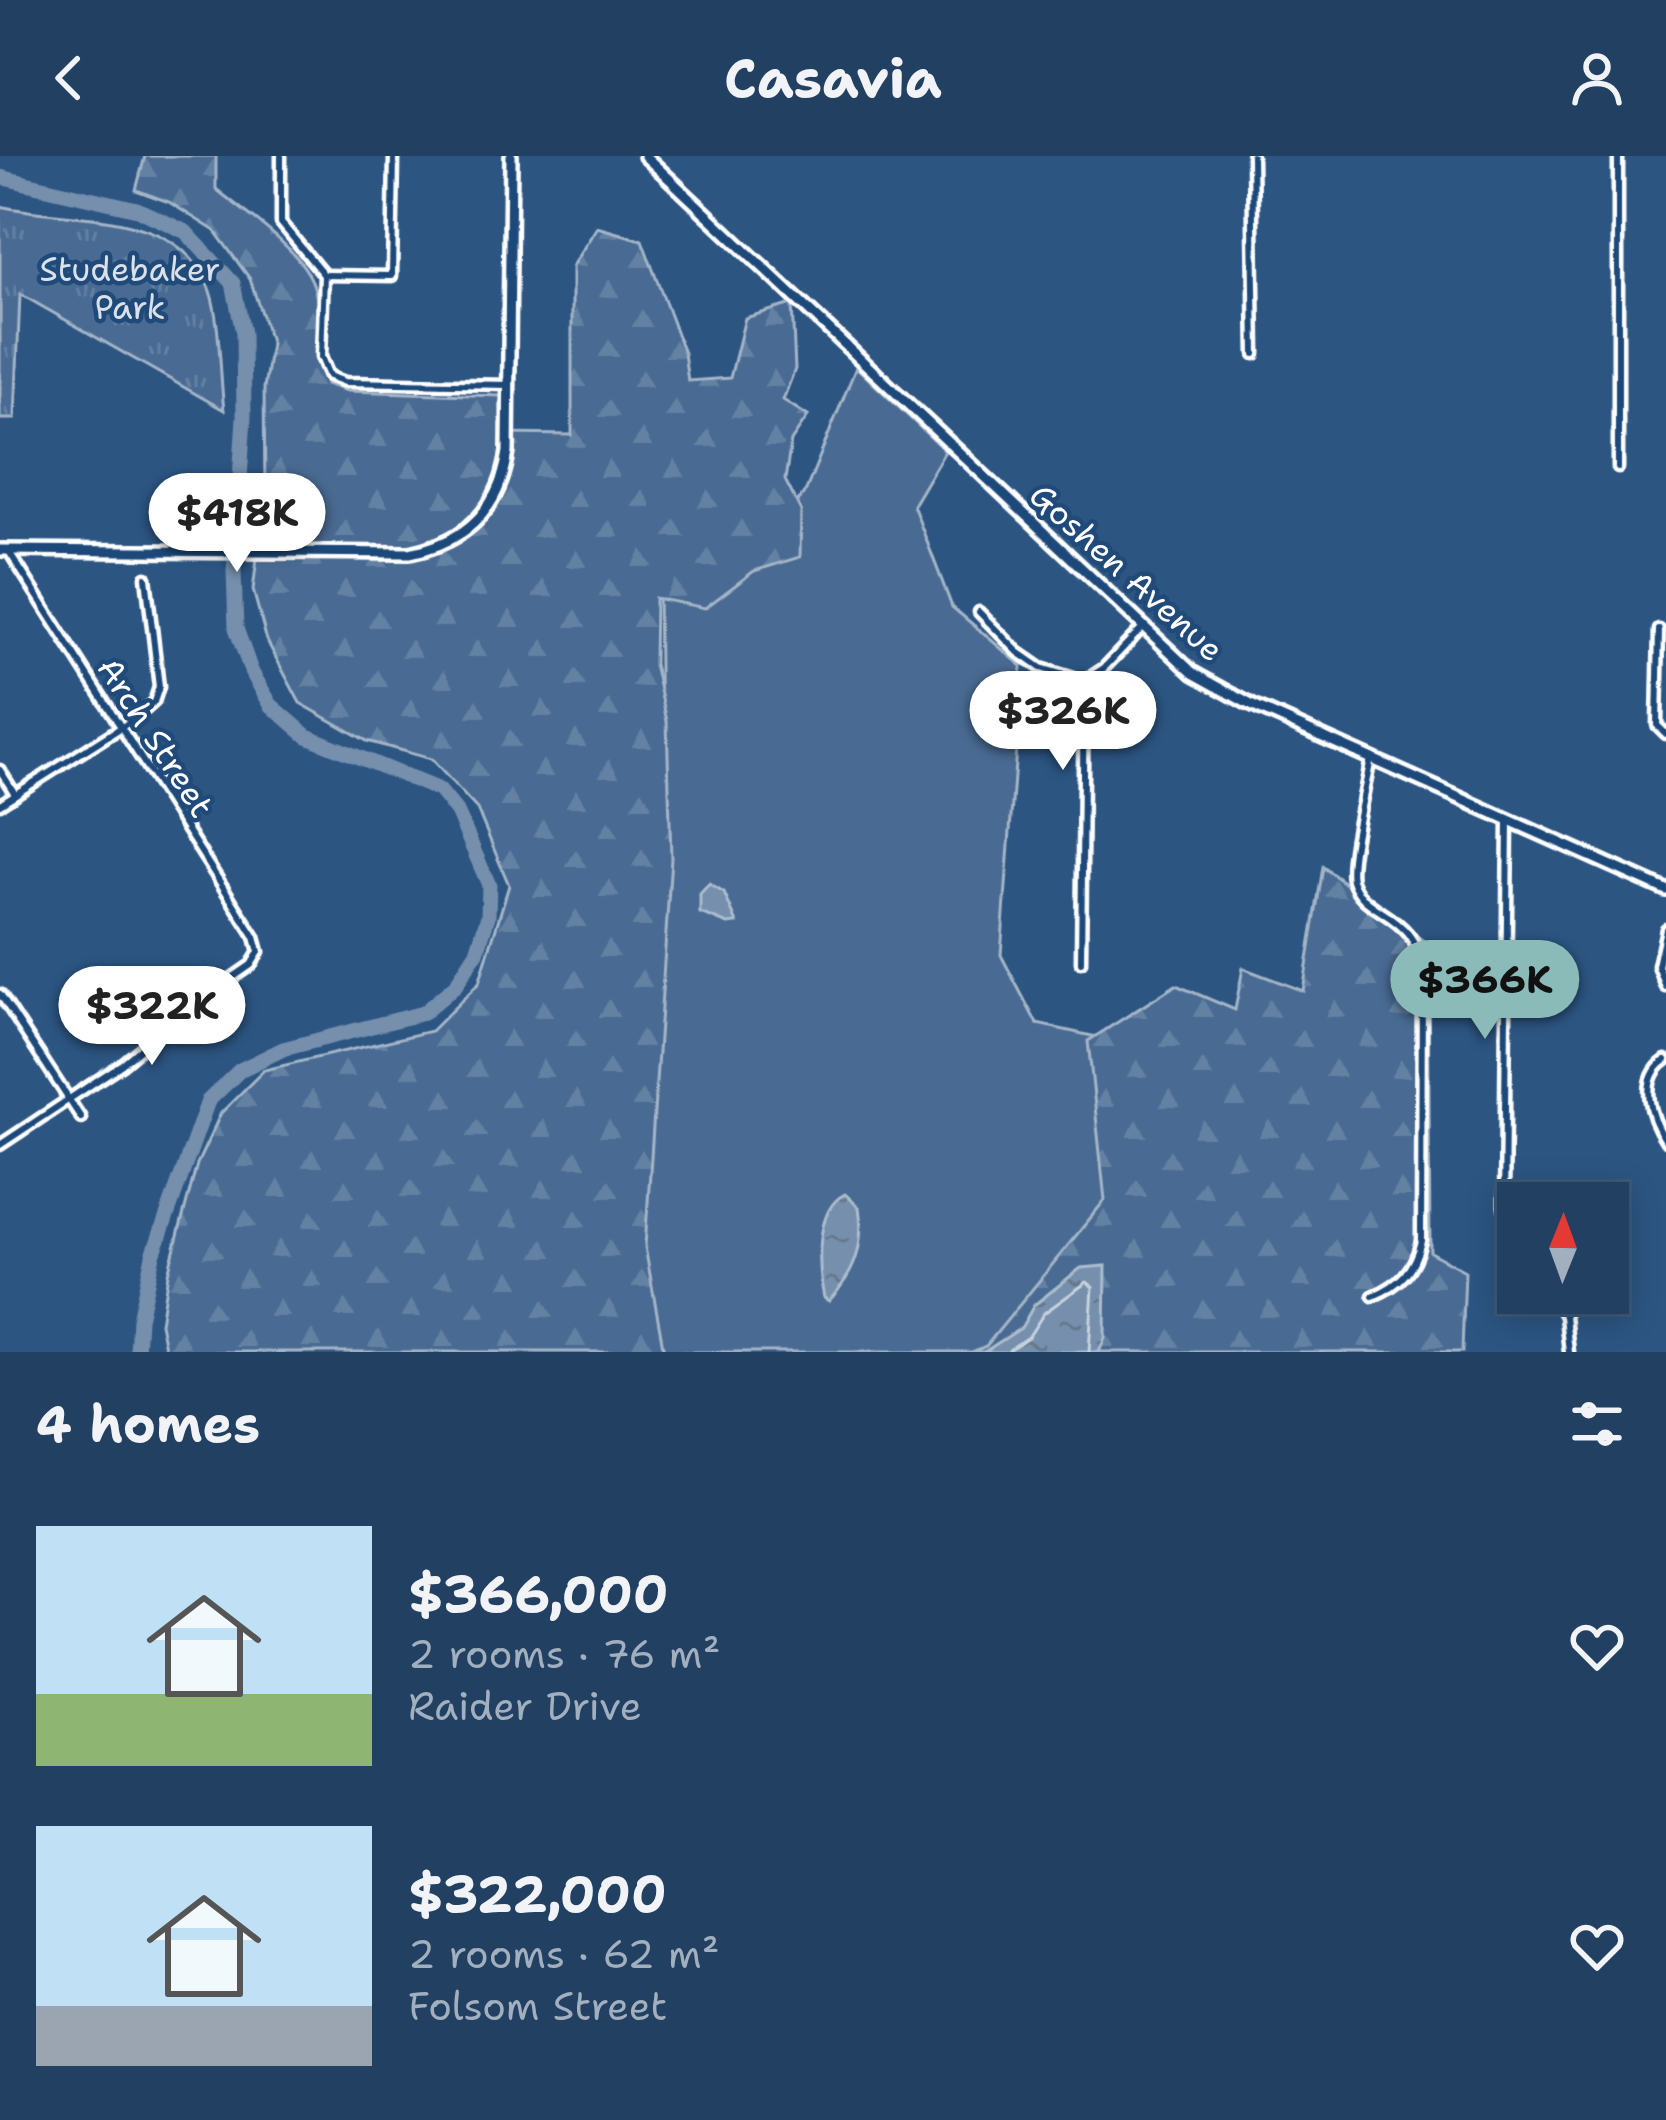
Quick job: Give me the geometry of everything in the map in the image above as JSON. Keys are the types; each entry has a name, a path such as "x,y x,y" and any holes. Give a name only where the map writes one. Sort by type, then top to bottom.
{"street":[{"path":"281,156 280,224 324,275 321,358 329,376 345,382 509,385"},
{"path":"324,275 392,276 394,156"},
{"path":"4,550 410,553 436,548 468,530 500,486 508,452 511,156"},
{"name":"Goshen Avenue","path":"645,156 1193,673 1217,688 1666,890"},
{"path":"1252,156 1255,354"},
{"path":"1618,156 1618,467"},
{"name":"Arch Street","path":"4,550 122,728 255,937 260,952 251,965 69,1099"},
{"path":"0,804 147,710 159,687 146,577"},
{"path":"979,612 1041,668 1084,681 1104,668 1143,627"},
{"path":"1659,630 1657,725 1666,734"},
{"path":"1081,962 1084,681"},
{"path":"1371,758 1352,859 1353,883 1358,892 1405,926 1418,951 1422,974 1421,1241 1410,1270 1395,1285 1373,1296"},
{"path":"0,770 15,794"},
{"path":"1504,1182 1508,820"},
{"path":"1666,929 1658,967 1666,987"},
{"path":"0,994 81,1118"},
{"path":"1666,1060 1649,1080 1648,1094 1655,1124 1666,1141"},
{"path":"0,1145 69,1099"},
{"path":"1564,1314 1569,1352"}],"green space":[{"path":"145,156 216,156 216,189 269,231 305,268 315,291 319,356 326,384 347,391 501,396 502,434 572,435 572,266 597,227 642,240 684,353 688,381 730,378 745,318 792,304 795,369 783,400 808,416 791,441 785,480 801,511 800,557 754,571 705,608 655,598 654,664 667,721 671,858 645,1247 664,1352 166,1352 160,1323 168,1273 197,1164 221,1113 264,1070 431,1031 479,983 509,885 477,809 431,759 367,741 300,703 267,641 253,590 265,494 264,388 271,344 250,279 215,231 169,202 136,190"},
{"name":"Studebaker Park","path":"0,206 149,231 174,244 195,263 213,303 224,410 20,294 15,419 0,419"},
{"path":"856,367 945,451 913,505 952,607 1022,666 1001,955 1037,1024 1106,1039 1141,1223 1059,1352 662,1352 635,1240 661,827 658,589 756,557 806,490"},
{"path":"1323,867 1428,944 1430,1252 1465,1271 1462,1352 972,1352 986,1346 1105,1200 1088,1041 1176,985 1235,1010 1243,968 1303,991"}],"water":[{"path":"709,884 724,893 737,923 700,913 700,894"},
{"path":"845,1194 859,1207 859,1246 846,1280 829,1301 822,1286 823,1226 828,1212"},
{"path":"1106,1266 1105,1338 1099,1352 984,1352 1021,1328 1034,1305 1081,1268"}],"waterway":[{"path":"0,177 137,209 186,232 233,283 243,333 244,417 234,572 236,628 251,671 271,705 307,736 439,790 457,812 489,885 488,916 477,952 455,986 423,1013 283,1049 240,1070 208,1101 153,1255 137,1352"}]}
